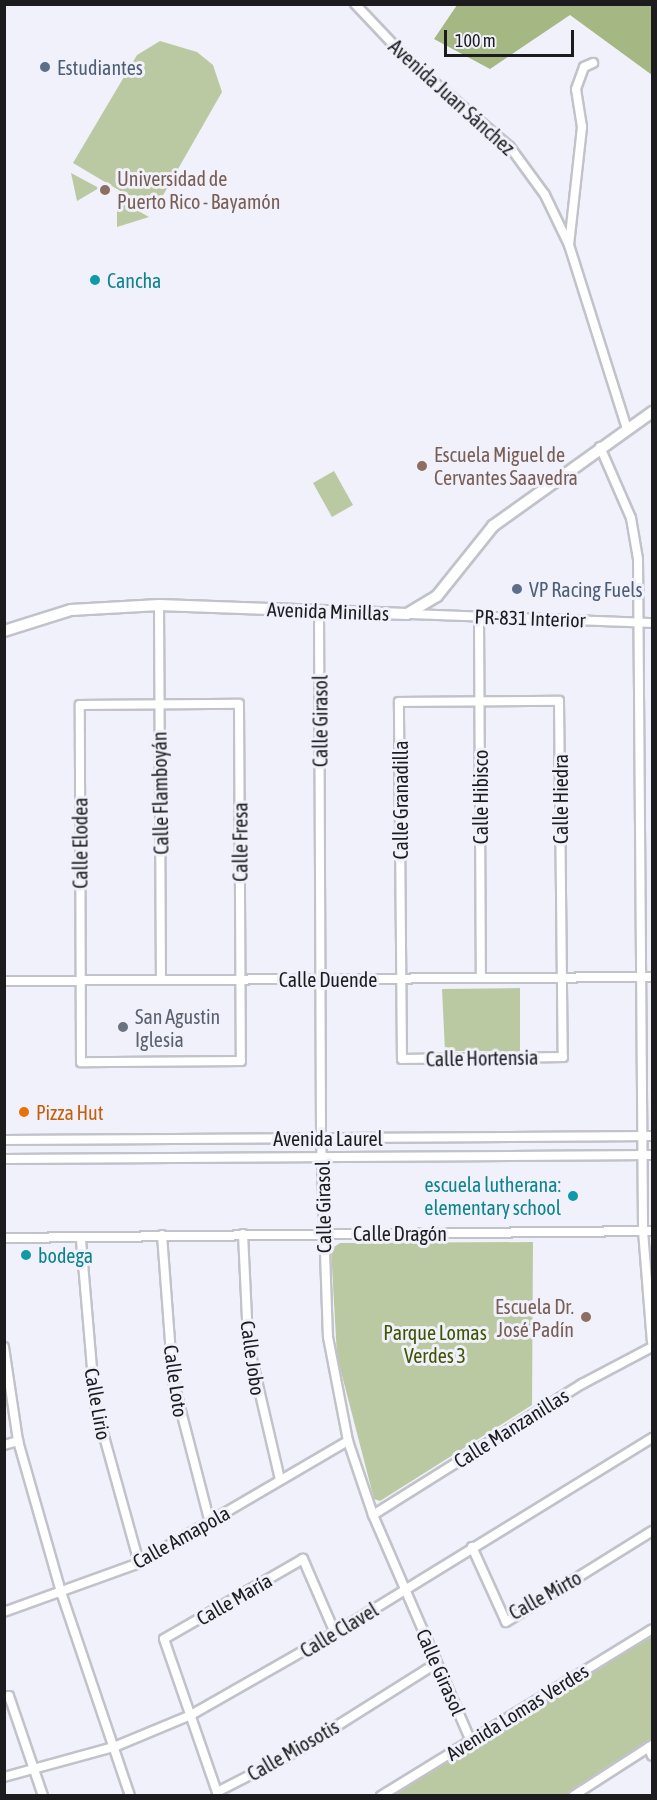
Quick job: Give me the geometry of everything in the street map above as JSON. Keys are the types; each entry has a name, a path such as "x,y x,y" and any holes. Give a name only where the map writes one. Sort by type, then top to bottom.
{"main road":[{"name":"Avenida Minillas","path":"4,631 71,610 159,605 407,614 436,596 493,526 600,447 652,412"}],"street":[{"name":"Avenida Juan Sánchez","path":"355,4 408,60 510,147 545,195 569,245 627,429"},
{"path":"569,245 582,127 576,89 584,67 593,63"},
{"path":"600,447 631,518 639,622 641,977 648,1136 643,1231 652,1342"},
{"name":"Calle Flamboyán","path":"159,605 161,980"},
{"name":"Calle Girasol","path":"319,610 321,1138 328,1337 348,1441 373,1515 471,1741"},
{"name":"PR-831 Interior","path":"407,614 652,623"},
{"name":"Calle Hibisco","path":"479,617 481,978"},
{"name":"Calle Hiedra","path":"479,702 560,701 561,977"},
{"name":"Calle Granadilla","path":"401,978 399,702 479,702"},
{"name":"Calle Fresa","path":"81,981 81,1062 242,1061 239,704 159,704"},
{"name":"Calle Elodea","path":"81,981 80,705 159,704"},
{"name":"Calle Hortensia","path":"401,978 402,1059 414,1059 563,1057 561,977"},
{"name":"Calle Duende","path":"4,981 652,977"},
{"name":"Avenida Laurel","path":"4,1140 648,1136"},
{"name":"Avenida Laurel","path":"4,1158 648,1155"},
{"name":"Calle Dragón","path":"4,1238 81,1240 162,1235 652,1231"},
{"name":"Calle Jobo","path":"243,1234 248,1342 280,1479"},
{"name":"Calle Loto","path":"162,1235 173,1380 210,1523"},
{"name":"Calle Lirio","path":"81,1240 95,1404 139,1563"},
{"path":"4,1347 18,1441 62,1595 130,1796"},
{"name":"Calle Manzanillas","path":"373,1515 582,1384 652,1347"},
{"name":"Calle Clavel","path":"4,1777 34,1772 114,1747 191,1715 335,1634 472,1547 652,1438"},
{"path":"4,1445 18,1441"},
{"name":"Calle Amapola","path":"4,1612 62,1595 139,1563 348,1441"},
{"name":"Calle Mirto","path":"472,1547 506,1622 652,1531"},
{"name":"Calle María","path":"191,1715 164,1639 303,1559 335,1634"},
{"name":"Avenida Lomas Verdes","path":"381,1796 652,1629"},
{"name":"Calle Miosotis","path":"191,1715 217,1792 297,1751 437,1664"},
{"path":"4,1697 9,1696 43,1796"},
{"path":"573,1796 651,1749"}],"green space":[{"path":"457,5 652,5 652,75 570,15 490,69 434,39"},
{"path":"160,41 197,52 213,65 222,92 154,211 73,163 137,55"},
{"path":"71,173 99,188 77,201"},
{"path":"117,199 149,217 117,227"},
{"path":"334,471 353,505 332,517 313,483"},
{"path":"520,988 520,1051 445,1051 442,989"},
{"name":"Parque Lomas Verdes 3","path":"533,1242 532,1405 380,1501 374,1499 337,1356 331,1249 340,1243"},
{"path":"652,1629 652,1745 573,1795 381,1796"}],"place":[{"name":"Estudiantes","path":"45,67"},
{"name":"Universidad de Puerto Rico - Bayamón","path":"105,190"},
{"name":"Cancha","path":"95,280"},
{"name":"Escuela Miguel de Cervantes Saavedra","path":"422,466"},
{"name":"VP Racing Fuels","path":"517,589"},
{"name":"San Agustin Iglesia","path":"123,1027"},
{"name":"Pizza Hut","path":"24,1112"},
{"name":"escuela lutherana: elementary school","path":"573,1196"},
{"name":"bodega","path":"26,1255"},
{"name":"Escuela Dr. José Padín","path":"586,1317"}]}
